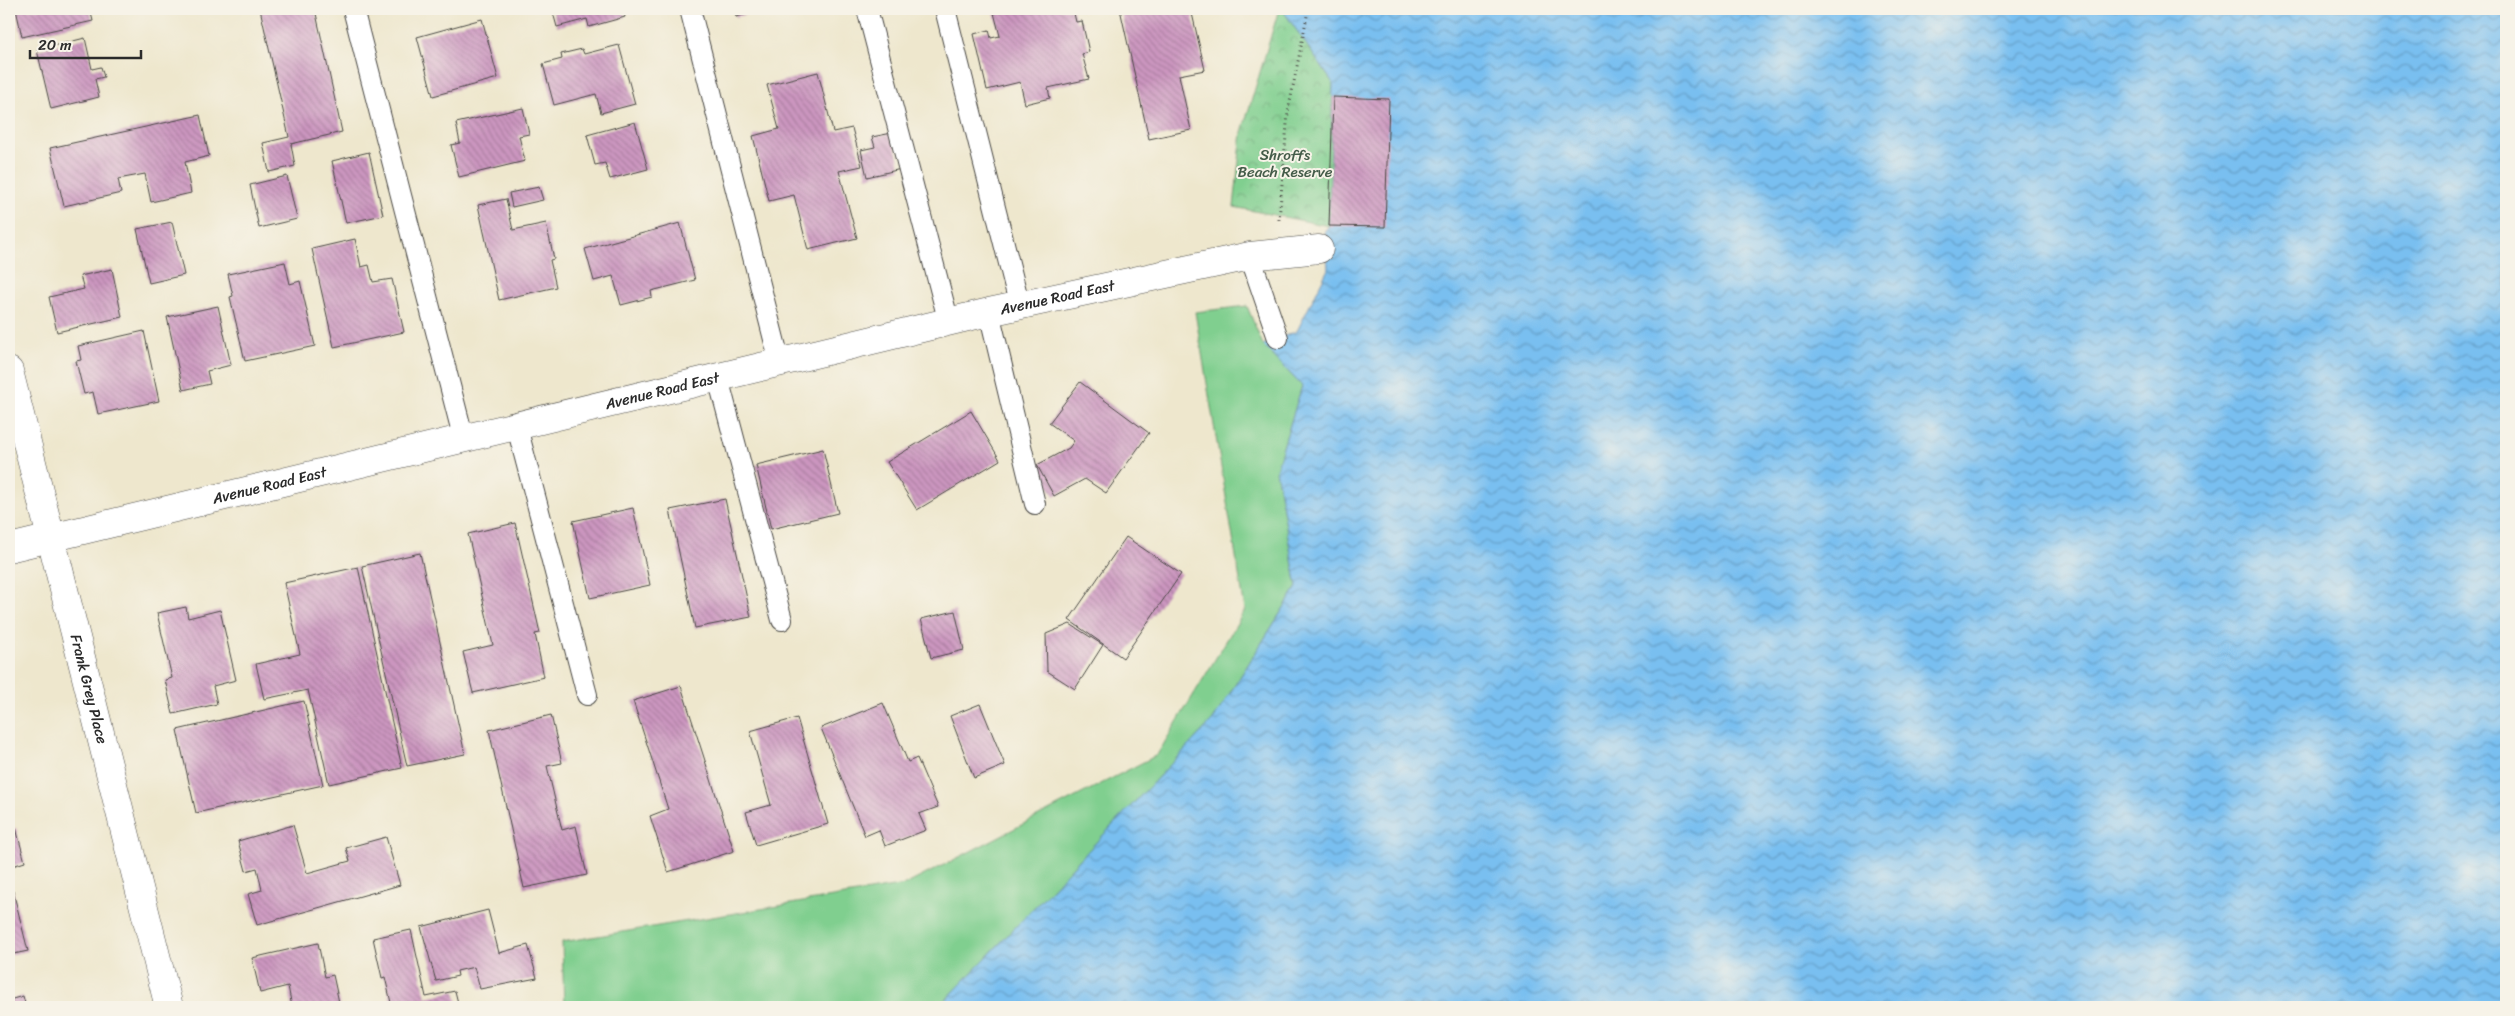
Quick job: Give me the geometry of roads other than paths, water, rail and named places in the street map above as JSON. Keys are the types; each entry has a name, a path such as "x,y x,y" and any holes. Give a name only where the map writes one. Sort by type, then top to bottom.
{"street":[{"name":"Avenue Road East","path":"9,548 780,364 989,312 1020,307 1250,256 1319,249"},
{"name":"Frank Grey Place","path":"9,371 169,1007"}],"lane":[{"path":"353,9 464,440"},
{"path":"690,9 780,364"},
{"path":"867,9 949,323"},
{"path":"945,9 1020,307"},
{"path":"1250,256 1278,338"},
{"path":"989,312 1035,504"},
{"path":"718,378 782,620"},
{"path":"517,427 587,695"}],"water":[{"path":"1282,9 2506,9 2506,1007 934,1007 942,1004 1213,720 1297,587 1276,470 1302,386 1263,345 1297,331 1328,269 1325,230 1329,226 1333,83"}],"park label":[{"name":"Shroffs Beach Reserve","path":"1285,164"}]}
